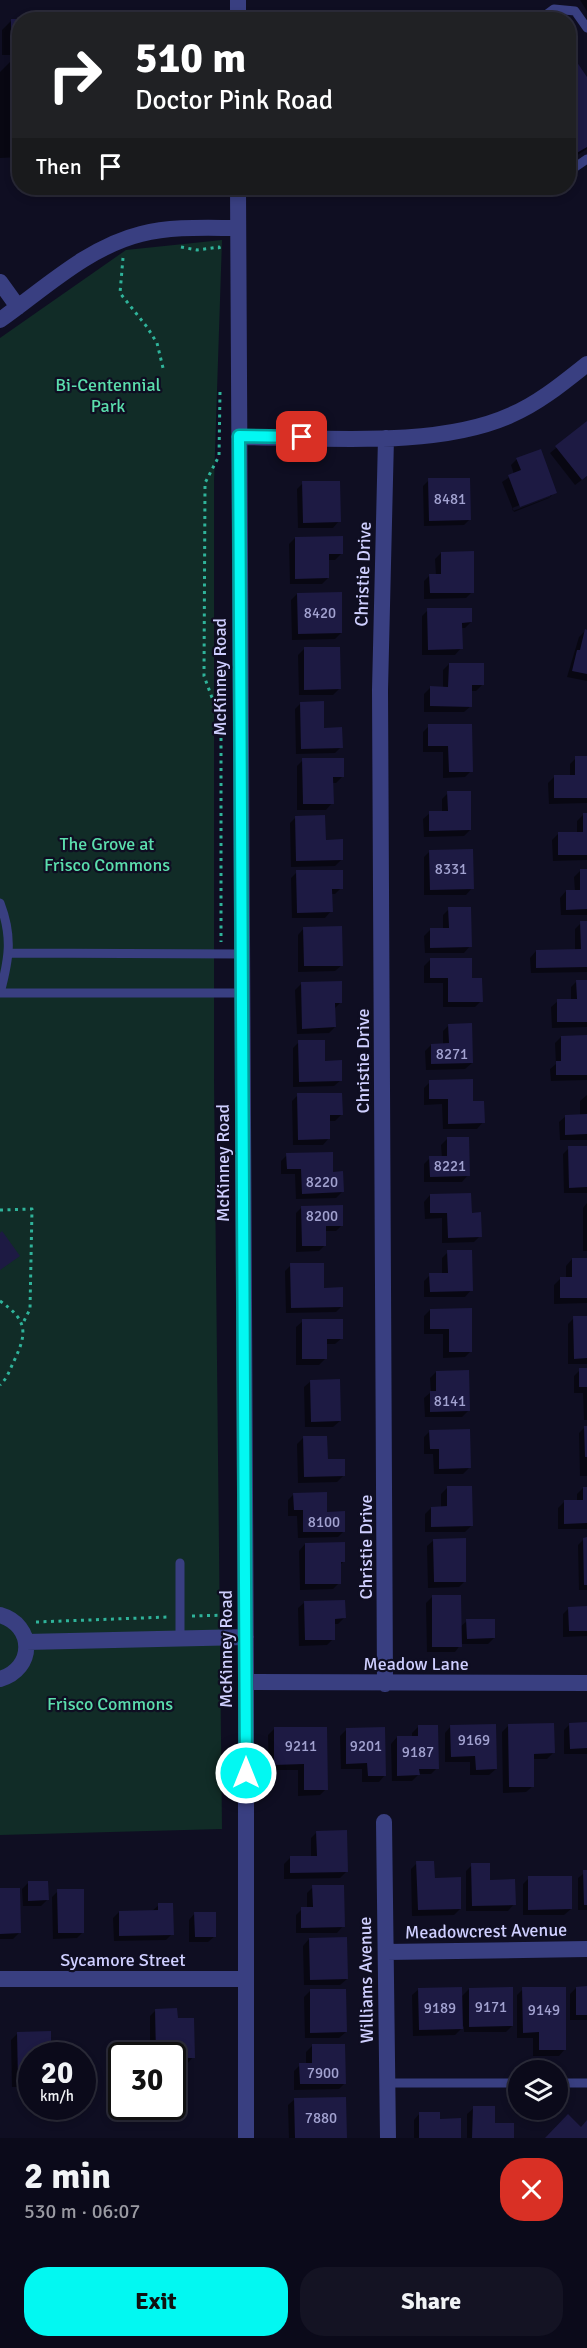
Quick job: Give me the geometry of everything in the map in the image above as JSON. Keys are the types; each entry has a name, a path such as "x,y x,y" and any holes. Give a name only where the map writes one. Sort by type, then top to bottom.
{"street":[{"name":"McKinney Road","path":"238,195 246,1637 246,2138"},
{"path":"0,320 78,264 126,238 166,229 238,228"},
{"path":"0,282 18,307"},
{"path":"239,436 386,438 432,435 475,428 512,415 554,390 587,364"},
{"name":"Christie Drive","path":"385,1684 380,690 386,438"},
{"path":"0,1615 20,1627 26,1642 25,1658 21,1666 9,1676 0,1679"},
{"path":"26,1642 246,1637"},
{"name":"Meadow Lane","path":"246,1682 587,1683"},
{"name":"Williams Avenue","path":"384,1822 388,2138"},
{"name":"Meadowcrest Avenue","path":"386,1952 587,1949"},
{"name":"Sycamore Street","path":"0,1979 246,1980"}],"lane":[{"path":"550,12 554,9 576,12"},
{"path":"576,12 587,28"},
{"path":"0,903 5,916 10,953 0,993 242,993"},
{"path":"10,953 241,954"},
{"path":"180,1563 180,1639"},
{"path":"387,2083 508,2083"},
{"path":"568,2083 587,2083"}],"path":[{"path":"176,246 197,250 219,247 221,253"},
{"path":"133,255 123,258 120,292 157,343 162,368"},
{"path":"220,389 219,456 205,483 204,676 222,722 221,955"},
{"path":"0,1210 32,1209 30,1309 22,1325"},
{"path":"0,1301 14,1311 22,1325 23,1343 0,1385"},
{"path":"30,1616 36,1622 229,1615"}],"green space":[{"path":"222,240 214,482 214,1079 222,1829 0,1835 0,338 126,250"}],"building":[{"path":"11,19 12,19 12,46"},
{"path":"11,59 12,59 12,146"},
{"path":"576,61 587,77 587,147 576,153"},
{"path":"587,421 587,476 582,480 555,446"},
{"path":"541,449 557,493 520,507 508,475 521,470 516,458"},
{"path":"428,478 470,478 471,520 429,521"},
{"path":"302,481 340,481 341,522 303,523"},
{"path":"343,536 343,554 329,554 329,578 295,579 295,537"},
{"path":"474,551 474,593 430,593 429,574 441,574 441,552"},
{"path":"342,592 342,633 298,634 297,593"},
{"path":"427,608 472,608 472,622 462,623 463,649 428,650"},
{"path":"585,629 587,630 587,674 572,671"},
{"path":"304,647 340,647 341,689 304,690"},
{"path":"449,663 484,663 484,685 472,685 472,707 430,706 430,686 448,687"},
{"path":"324,701 324,728 342,727 343,748 301,749 300,702"},
{"path":"428,724 472,724 473,772 449,772 448,746 428,746"},
{"path":"575,756 587,756 587,798 554,798 554,775 575,775"},
{"path":"302,758 344,758 344,777 333,777 334,804 303,804"},
{"path":"447,791 471,791 471,830 429,831 429,811 448,811"},
{"path":"583,813 587,813 587,855 558,855 558,832 583,832"},
{"path":"325,815 326,840 343,839 343,860 296,861 295,816"},
{"path":"473,849 474,889 430,890 429,850"},
{"path":"580,869 587,869 587,909 566,910 566,890 580,890"},
{"path":"296,870 343,870 343,889 332,889 333,912 297,913"},
{"path":"448,907 471,907 472,947 430,948 430,928 449,928"},
{"path":"580,921 587,921 587,967 536,968 536,950 581,949"},
{"path":"342,926 343,966 304,966 303,927"},
{"path":"430,958 472,958 472,978 482,978 483,1002 448,1002 448,978 430,978"},
{"path":"576,980 587,980 587,1022 557,1022 557,999 577,999"},
{"path":"342,981 342,1003 335,1003 336,1027 302,1029 301,982"},
{"path":"472,1023 473,1063 431,1064 431,1044 449,1043 448,1024"},
{"path":"587,1035 587,1075 556,1075 556,1061 561,1061 561,1036"},
{"path":"298,1040 325,1040 325,1061 342,1060 342,1081 299,1082"},
{"path":"473,1079 473,1101 484,1101 485,1123 448,1124 448,1099 429,1099 429,1080"},
{"path":"297,1093 342,1093 343,1115 330,1115 330,1139 298,1140"},
{"path":"587,1114 587,1134 565,1135 565,1115"},
{"path":"447,1137 469,1137 470,1176 430,1177 429,1156 447,1156"},
{"path":"568,1146 587,1146 587,1187 569,1188"},
{"path":"333,1152 333,1172 343,1171 344,1192 302,1194 301,1169 287,1169 286,1153"},
{"path":"471,1193 472,1213 481,1212 482,1237 448,1238 447,1213 430,1213 430,1194"},
{"path":"343,1205 343,1226 326,1226 326,1246 302,1246 301,1206"},
{"path":"2,1231 20,1256 0,1270 0,1233"},
{"path":"447,1250 472,1250 473,1291 430,1292 429,1273 448,1273"},
{"path":"572,1258 587,1258 587,1298 560,1298 560,1277 572,1277"},
{"path":"290,1263 324,1263 324,1288 343,1287 343,1307 291,1308"},
{"path":"472,1308 472,1352 449,1352 449,1329 430,1329 430,1309"},
{"path":"573,1316 587,1316 587,1358 574,1359"},
{"path":"302,1319 343,1319 343,1339 327,1339 327,1359 302,1359"},
{"path":"579,1368 587,1368 587,1387 579,1387"},
{"path":"469,1370 470,1411 430,1412 430,1391 436,1391 436,1371"},
{"path":"340,1379 341,1421 311,1422 310,1380"},
{"path":"584,1426 587,1426 587,1457 585,1457"},
{"path":"470,1429 471,1468 439,1469 439,1449 430,1449 429,1430"},
{"path":"303,1436 327,1436 328,1459 345,1459 345,1476 304,1477"},
{"path":"447,1486 472,1486 473,1526 431,1527 431,1507 447,1506"},
{"path":"583,1487 587,1487 587,1523 564,1524 564,1500 583,1500"},
{"path":"327,1492 327,1512 345,1511 345,1532 303,1532 303,1510 294,1510 293,1493"},
{"path":"587,1537 587,1585 584,1585 583,1538"},
{"path":"466,1538 466,1582 434,1582 433,1539"},
{"path":"345,1542 345,1562 341,1562 341,1584 305,1584 305,1543"},
{"path":"432,1595 461,1595 462,1647 432,1647"},
{"path":"345,1600 346,1618 335,1619 335,1640 305,1640 304,1601"},
{"path":"587,1606 587,1631 569,1631 568,1607"},
{"path":"466,1619 495,1619 495,1638 467,1639"},
{"path":"587,1722 587,1748 570,1749 569,1723"},
{"path":"554,1723 555,1753 534,1754 534,1787 509,1787 508,1724"},
{"path":"496,1724 497,1769 476,1770 475,1756 451,1757 450,1725"},
{"path":"418,1725 438,1725 439,1769 419,1769 420,1775 397,1776 397,1736 418,1736"},
{"path":"274,1727 327,1727 328,1790 304,1790 304,1764 274,1765"},
{"path":"385,1727 386,1776 368,1776 367,1763 346,1764 346,1728"},
{"path":"347,1830 348,1872 290,1873 290,1856 317,1856 316,1831"},
{"path":"416,1861 434,1861 435,1878 461,1877 461,1909 418,1910"},
{"path":"471,1863 490,1863 490,1880 515,1879 516,1905 472,1906"},
{"path":"583,1870 587,1870 587,1905 584,1905"},
{"path":"528,1876 572,1876 572,1909 528,1910"},
{"path":"28,1881 48,1881 49,1900 28,1901"},
{"path":"312,1885 344,1885 345,1927 301,1928 301,1907 313,1907"},
{"path":"0,1888 20,1888 21,1933 0,1934"},
{"path":"57,1889 84,1889 84,1933 58,1933"},
{"path":"158,1903 173,1903 174,1935 119,1936 119,1911 158,1910"},
{"path":"194,1912 216,1912 216,1937 195,1937"},
{"path":"347,1937 348,1979 310,1980 309,1938"},
{"path":"587,1986 587,2015 576,2015 576,1987"},
{"path":"462,1987 463,2029 419,2030 418,1988"},
{"path":"513,1987 513,2026 469,2027 469,1988"},
{"path":"522,1987 566,1987 566,2050 539,2050 539,2032 523,2033"},
{"path":"310,1989 346,1989 347,2032 310,2033"},
{"path":"177,2008 178,2018 194,2018 195,2058 186,2058 186,2042 156,2042 155,2009"},
{"path":"51,2031 51,2042 18,2042 18,2081 17,2032"},
{"path":"312,2044 345,2044 346,2084 300,2084 299,2063 312,2063"},
{"path":"346,2097 347,2138 295,2138 294,2098"},
{"path":"473,2106 495,2106 495,2123 514,2123 514,2138 472,2138"},
{"path":"419,2112 440,2112 440,2119 461,2118 461,2138 419,2138"},
{"path":"568,2114 581,2127 587,2120 587,2138 545,2138 562,2120 568,2120"}],"route":[{"path":"246,1773 239,436 302,437"}],"park label":[{"name":"Bi-Centennial Park","path":"108,395"},
{"name":"The Grove at Frisco Commons","path":"107,854"},
{"name":"Frisco Commons","path":"110,1704"}]}
